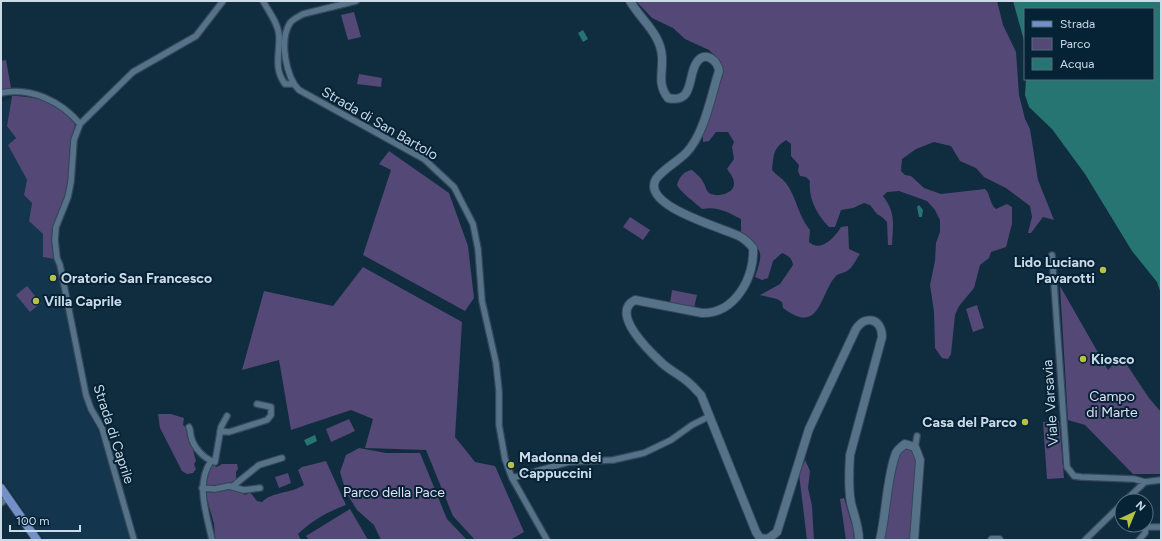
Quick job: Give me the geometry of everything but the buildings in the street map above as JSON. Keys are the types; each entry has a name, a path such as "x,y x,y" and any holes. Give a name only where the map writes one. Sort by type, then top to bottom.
{"main road":[{"path":"1,488 5,500 37,540"}],"street":[{"name":"Strada di Caprile","path":"134,540 102,428 91,409 86,395 60,265 56,258 56,227 68,197 71,182 74,140 80,124 133,72 196,36 223,1"},
{"name":"Strada di San Bartolo","path":"263,1 278,30 279,36 276,59 279,73 285,84 293,84 299,90 424,159 454,187 473,224 478,249 482,301 496,363 500,426 505,459 512,478 547,540"},
{"path":"293,84 288,72 285,53 287,32 290,24 295,18 303,14 356,1"},
{"path":"630,1 658,41 662,57 661,86 668,98 676,100 685,96 690,87 697,62 702,58 707,57 713,59 718,65 718,71 695,141 687,153 658,176 655,182 654,190 663,203 678,211 740,237 747,241 753,248 752,270 735,298 721,310 711,313 702,313 635,300 630,303 626,309 626,317 645,345 664,364 688,382 701,395 756,532 760,538 768,539 777,532 809,429 856,329 860,324 867,320 873,320 879,324 882,330 882,337 850,455 849,487 859,531 859,540"},
{"path":"1,93 11,91 46,98 64,108 80,124"},
{"name":"Viale Varsavia","path":"1052,255 1067,467 1074,476 1081,477 1134,479 1145,482 1161,480"},
{"path":"220,431 229,432 267,420 271,415 271,407 257,404"},
{"path":"212,540 202,488 206,468 211,461 214,462 216,459 220,431 227,416"},
{"path":"512,478 568,462 613,460 644,453 671,440 692,425 710,416"},
{"path":"189,427 191,438 196,447 204,457 211,461"},
{"path":"914,540 920,460 915,447 917,436"},
{"path":"880,540 896,453 904,444 915,447"},
{"path":"202,488 215,489 233,486 259,465 282,458"},
{"path":"1133,493 1145,482"},
{"path":"233,486 237,490 260,488"},
{"path":"1085,540 1114,512"},
{"path":"992,540 999,540"}],"shaded area":[{"path":"11,99 7,126 16,138 8,145 27,180 24,195 32,203 29,220 43,234 43,257 54,259 58,267 88,412 96,426 106,453 130,540 44,540 1,478 1,101"}],"green space":[{"path":"636,1 997,1 1003,25 1016,52 1019,95 1025,119 1030,129 1038,180 1054,220 1043,217 1031,233 1028,233 1032,217 1030,206 1006,188 984,177 976,168 960,161 951,146 934,142 916,149 902,159 901,171 905,175 911,176 924,188 941,194 985,189 996,209 1007,204 1012,207 1012,224 1006,247 991,252 989,258 980,265 974,288 959,306 955,315 951,354 948,359 942,358 935,348 934,312 930,285 935,261 936,243 940,232 940,220 935,210 927,201 899,191 887,192 883,196 892,213 892,245 888,245 887,222 877,214 870,205 864,203 853,208 841,210 835,227 829,227 814,206 810,194 810,181 806,177 800,176 798,171 799,165 791,156 791,144 786,140 781,143 774,153 772,170 790,189 803,219 810,230 809,242 818,246 823,245 835,235 841,227 848,226 849,249 860,254 849,270 836,276 818,309 812,315 805,317 796,316 783,308 782,302 777,299 760,295 780,284 793,265 791,259 782,253 773,261 768,278 762,280 755,277 760,261 760,255 757,247 741,232 741,219 718,209 702,209 677,185 682,175 692,170 704,183 709,193 721,195 729,192 734,187 732,176 727,169 734,159 732,147 734,142 728,132 716,132 709,141 703,142 703,135 723,75 721,62 709,50 685,39 673,28 652,18"},
{"path":"354,12 361,37 348,40 341,15"},
{"path":"6,60 11,88 1,90 1,61"},
{"path":"359,74 382,78 381,87 357,84"},
{"path":"12,96 29,97 56,105 70,115 75,125 69,151 69,180 67,190 53,230 52,242 54,259 43,257 43,234 29,221 32,203 24,195 27,180 8,145 16,138 7,126"},
{"path":"389,151 449,193 468,246 474,298 465,311 363,255 391,170 379,164"},
{"path":"630,217 650,230 643,240 623,227"},
{"path":"363,267 462,322 455,437 475,462 495,466 524,532 510,540 475,540 453,516 426,450 365,448 373,419 351,410 291,430 279,360 242,370 264,291 333,306"},
{"path":"27,286 41,303 30,312 16,295"},
{"name":"Campo di Marte","path":"1060,286 1108,370 1121,356 1149,398 1161,412 1161,474 1133,474 1085,425 1068,420"},
{"path":"672,290 697,295 694,308 670,303"},
{"path":"977,305 984,328 973,332 966,309"},
{"path":"158,414 171,414 184,418 183,425 188,429 194,446 193,450 196,461 194,464 196,469 193,473 187,474 182,471 160,428"},
{"path":"349,419 355,431 331,442 326,429"},
{"path":"1059,421 1064,478 1047,479 1043,422"},
{"name":"Parco della Pace","path":"359,448 386,453 420,453 447,519 467,540 381,540 374,525 357,510 346,492 340,472 346,455"},
{"path":"908,449 913,452 916,457 911,540 883,540 899,452"},
{"path":"805,460 810,471 808,488 812,506 814,540 807,540 799,474"},
{"path":"326,461 346,505 327,513 314,521 298,534 301,540 215,540 214,524 206,494 206,480 212,465 217,467 222,464 237,464 238,469 236,472 236,478 241,491 245,495 250,492 257,501 262,502 266,498 299,488 304,485 298,470 302,467"},
{"path":"288,473 291,483 279,488 275,477"},
{"path":"844,498 853,528 854,540 846,540 840,499"},
{"path":"350,509 368,540 309,540 306,536"}],"water":[{"path":"1013,1 1161,1 1161,294 1157,282 1132,251 1085,174 1052,129 1029,107 1025,95 1026,80 1154,80 1154,8 1024,8 1024,40"},
{"path":"583,30 588,39 583,42 578,33"},
{"path":"919,205 923,210 922,217 919,217 917,207"},
{"path":"315,435 317,441 307,446 304,440"}],"place":[{"name":"Lido Luciano Pavarotti","path":"1103,270"},
{"name":"Oratorio San Francesco","path":"53,278"},
{"name":"Villa Caprile","path":"36,301"},
{"name":"Kiosco","path":"1083,359"},
{"name":"Casa del Parco","path":"1025,422"},
{"name":"Madonna dei Cappuccini","path":"511,465"}]}
